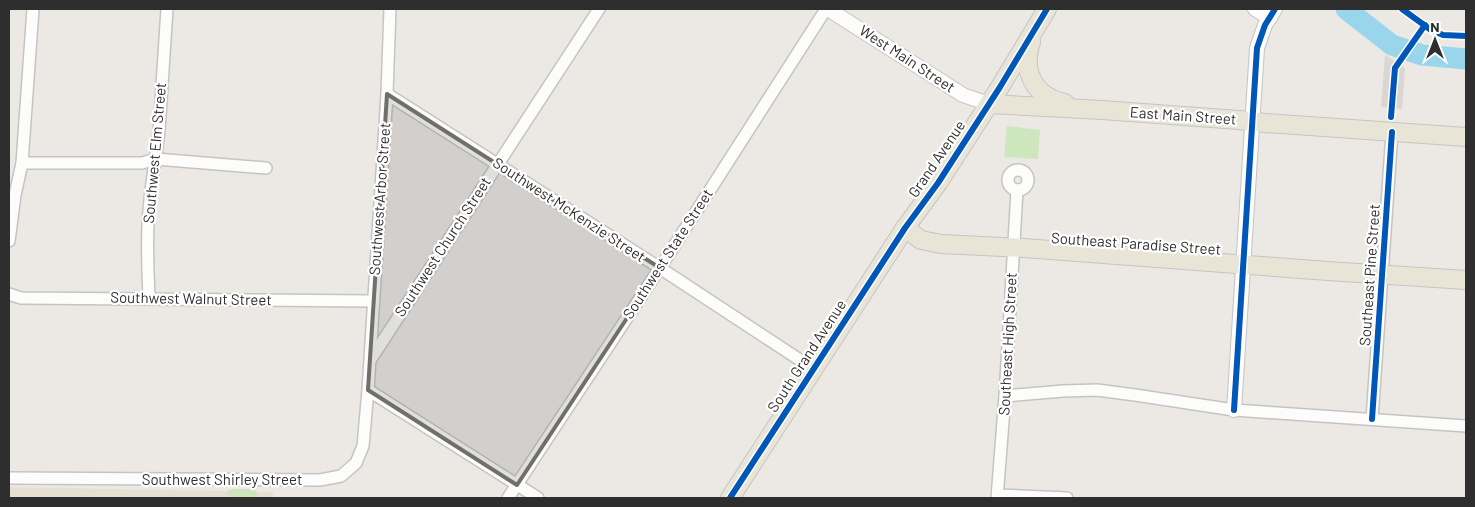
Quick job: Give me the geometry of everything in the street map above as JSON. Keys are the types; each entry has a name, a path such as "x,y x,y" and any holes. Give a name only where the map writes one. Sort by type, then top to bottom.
{"main road":[{"name":"Grand Avenue","path":"905,228 938,183 989,104 1042,16"},
{"path":"1042,16 1029,45 1028,58 1028,69 1037,90 1050,99 1102,110"},
{"name":"East Main Street","path":"989,104 1102,110 1466,137"},
{"name":"Southeast Paradise Street","path":"905,228 921,240 941,244 1013,247 1466,280"},
{"name":"South Grand Avenue","path":"730,498 905,228"}],"street":[{"path":"9,240 15,195 22,163 33,9"},
{"name":"Southwest Elm Street","path":"149,298 148,211 152,174 156,159 166,9"},
{"name":"Southwest Arbor Street","path":"368,390 387,94 390,9"},
{"name":"Southwest Church Street","path":"370,360 598,9"},
{"name":"West Main Street","path":"827,9 963,95 989,104"},
{"name":"Southwest State Street","path":"508,498 660,268 827,9"},
{"path":"1234,410 1258,42 1272,13 1255,9"},
{"name":"Southwest McKenzie Street","path":"387,94 660,268 800,360"},
{"name":"Southeast Pine Street","path":"1372,419 1392,132"},
{"path":"22,163 142,163 156,159 266,168"},
{"name":"Southeast High Street","path":"998,497 1017,190"},
{"name":"Southwest Walnut Street","path":"9,294 21,298 373,301"},
{"path":"368,390 538,498"},
{"name":"Southwest Shirley Street","path":"9,478 320,480 341,476 356,463 363,446 368,390"},
{"path":"1005,396 1098,390 1234,410 1466,426"},
{"path":"998,497 1067,498"}],"highlighted area":[{"path":"387,94 660,268 517,485 368,390"}],"shaded area":[{"path":"1385,55 1405,68 1402,109 1381,107"},
{"path":"9,487 273,492 273,498 9,498"}],"green space":[{"path":"1007,126 1040,130 1038,159 1004,157"},
{"path":"232,489 256,489 258,498 230,498 227,495 227,491"}],"waterway":[{"path":"1346,9 1392,45 1422,55 1466,59"}],"cycle path":[{"path":"730,498 905,228 938,183 1000,87 1047,9"},
{"path":"1234,410 1257,48 1265,25 1275,9"},
{"path":"1402,9 1431,30 1443,35 1466,36"},
{"path":"1391,117 1395,68 1425,25"},
{"path":"1372,419 1392,132"}]}
